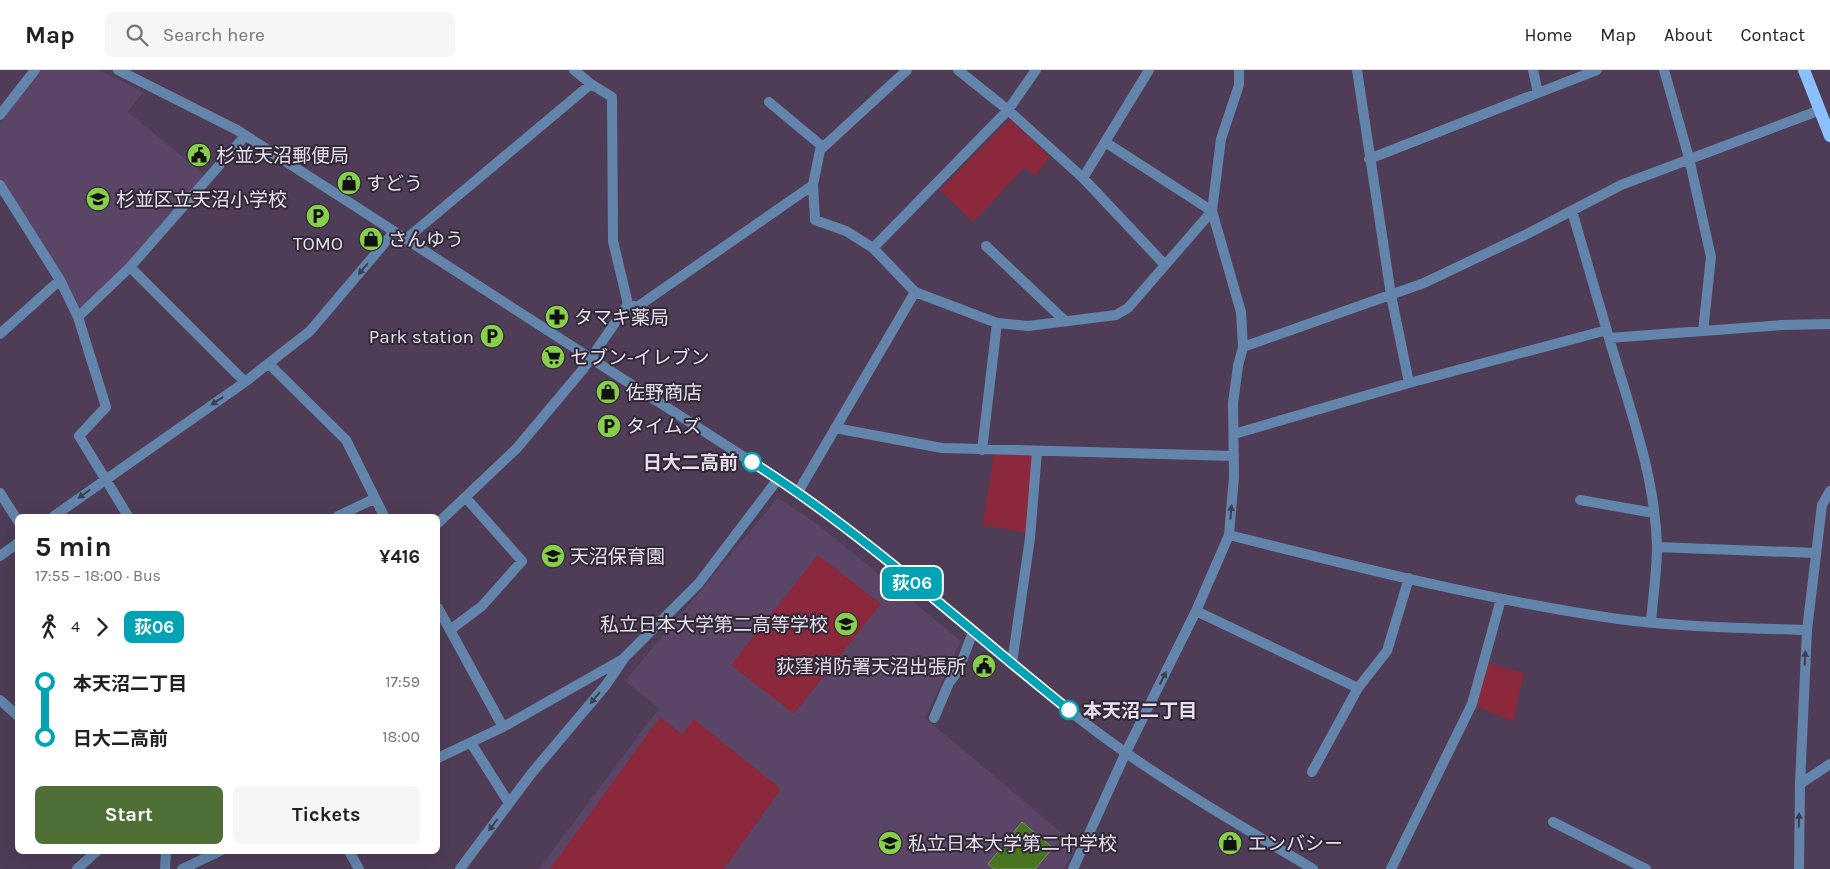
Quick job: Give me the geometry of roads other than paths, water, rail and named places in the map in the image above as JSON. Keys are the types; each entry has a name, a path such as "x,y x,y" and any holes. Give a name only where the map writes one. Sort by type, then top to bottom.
{"main road":[{"path":"1804,70 1830,136"}],"street":[{"path":"0,115 35,70"},
{"path":"118,70 192,106 245,136 798,492 859,538 973,632 1126,752 1199,801 1312,869"},
{"path":"440,521 523,441 584,368 589,358 628,304 613,240 612,97 591,84 574,70"},
{"path":"907,70 823,148 817,156 813,185 815,220 846,231 873,248 915,292 997,322 1028,326 1116,315 1128,308 1212,211"},
{"path":"958,70 1008,110 1083,178 1165,265"},
{"path":"873,248 1008,110 1036,70"},
{"path":"1083,178 1149,70"},
{"path":"1074,869 1126,752 1196,611 1229,535 1234,456 1233,404 1238,366 1243,348 1241,312 1212,211 1221,139 1239,85 1239,70"},
{"path":"1357,70 1391,295 1409,383"},
{"path":"1534,70 1538,93"},
{"path":"1369,158 1597,70"},
{"path":"1664,70 1689,158 1711,257 1703,331"},
{"path":"406,239 591,84"},
{"path":"769,102 823,148"},
{"path":"1243,348 1424,283 1621,185 1820,110"},
{"path":"78,317 130,267 245,136"},
{"path":"1105,142 1212,211"},
{"path":"0,185 60,280 78,317 106,407 79,436 127,514"},
{"path":"628,304 637,307 813,185"},
{"path":"1572,211 1646,458 1657,547 1651,622"},
{"path":"57,514 104,479 245,382 310,331 394,232"},
{"path":"986,246 1065,321"},
{"path":"130,267 245,382"},
{"path":"2,327 60,280"},
{"path":"798,492 915,292"},
{"path":"982,450 997,322"},
{"path":"1234,434 1409,383 1608,334 1830,324"},
{"path":"269,364 346,440 383,514"},
{"path":"835,428 942,448 1234,456"},
{"path":"1012,663 1030,538 1038,451"},
{"path":"460,869 509,803 606,685 623,659 699,583 778,479"},
{"path":"1799,869 1800,784 1807,630 1822,505 1830,490"},
{"path":"0,493 15,516"},
{"path":"450,630 482,606 522,561 466,498"},
{"path":"342,514 374,499"},
{"path":"1580,500 1654,513"},
{"path":"1229,535 1501,599 1681,626 1807,630"},
{"path":"0,556 15,545"},
{"path":"1657,547 1816,553"},
{"path":"1312,772 1358,688 1387,651 1409,578"},
{"path":"1391,869 1472,704 1501,599"},
{"path":"1196,611 1358,688"},
{"path":"440,612 503,727"},
{"path":"934,718 949,683 958,672 973,632"},
{"path":"440,757 503,727 623,659"},
{"path":"0,700 15,713"},
{"path":"471,743 509,803"},
{"path":"1800,784 1830,764"},
{"path":"1553,822 1646,869"},
{"path":"77,869 94,854"},
{"path":"165,869 166,854"},
{"path":"182,869 214,854"},
{"path":"351,854 359,869"}],"place":[{"name":"杉並天沼郵便局","path":"199,155"},
{"name":"すどう","path":"349,183"},
{"name":"杉並区立天沼小学校","path":"98,199"},
{"name":"TOMO","path":"318,216"},
{"name":"さんゆう","path":"371,239"},
{"name":"タマキ薬局","path":"557,317"},
{"name":"Park station","path":"492,336"},
{"name":"セブン-イレブン","path":"553,357"},
{"name":"佐野商店","path":"608,392"},
{"name":"タイムズ","path":"609,426"},
{"name":"日大二高前","path":"752,462"},
{"name":"天沼保育園","path":"553,556"},
{"name":"私立日本大学第二高等学校","path":"846,624"},
{"name":"荻窪消防署天沼出張所","path":"984,666"},
{"name":"本天沼二丁目","path":"1069,710"},
{"name":"私立日本大学第二中学校","path":"890,843"},
{"name":"エンバシー","path":"1230,843"}]}
